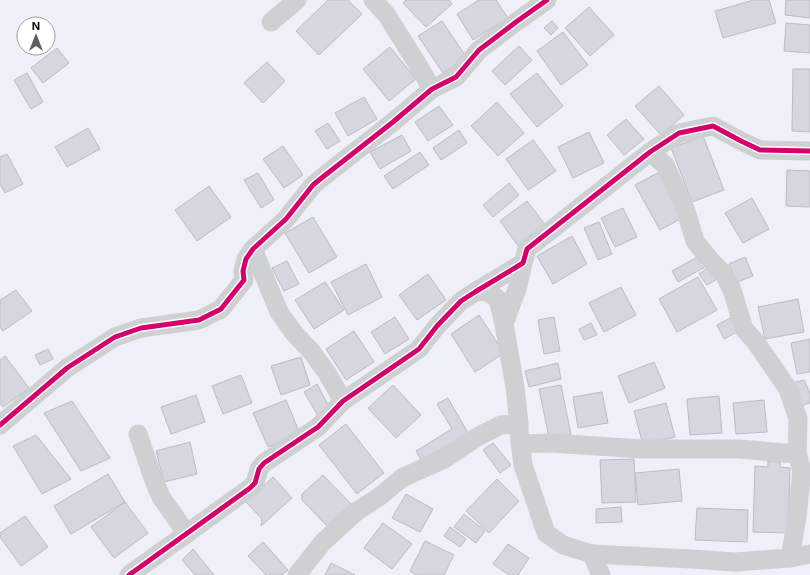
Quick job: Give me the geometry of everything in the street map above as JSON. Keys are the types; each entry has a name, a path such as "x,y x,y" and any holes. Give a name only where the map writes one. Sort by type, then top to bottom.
{"street":[{"path":"271,22 297,0"},
{"path":"373,0 386,14 432,89"},
{"path":"0,426 67,368 115,337 141,328 199,320 221,309 244,280 243,271 246,258 253,249 286,219 313,185 432,89 456,77 479,50 547,0"},
{"path":"504,324 516,289 527,249 650,152 679,133 714,126 741,142 760,150 810,151"},
{"path":"650,152 665,165 686,210 695,241 724,274 732,290 744,328 755,341 788,389 798,419 798,454 802,471 798,517 790,558"},
{"path":"253,249 279,312 294,334 311,351 328,373 343,401"},
{"path":"130,575 250,488 255,483 259,469 264,463 318,427 343,401 419,349 437,326 461,301 523,264"},
{"path":"474,292 486,291 498,299 515,387 523,465 546,533 563,545 592,554 735,562 790,558 810,554"},
{"path":"297,575 322,543 357,511 379,497 402,478 444,459 478,437 501,425 520,424"},
{"path":"138,434 161,497 187,534"},
{"path":"520,444 551,443 642,449 739,449 798,454"},
{"path":"592,554 601,575"}],"building":[{"path":"328,0 348,0 362,14 319,55 296,31"},
{"path":"406,0 449,0 452,4 426,27 403,3"},
{"path":"479,0 496,0 508,18 473,40 457,14"},
{"path":"754,0 769,0 776,23 723,38 715,11"},
{"path":"786,0 810,0 810,18 785,15"},
{"path":"589,7 614,35 590,56 565,28"},
{"path":"442,21 467,58 443,73 418,36"},
{"path":"552,21 558,28 551,35 544,28"},
{"path":"786,23 810,25 810,53 784,51"},
{"path":"563,32 588,65 561,85 537,51"},
{"path":"519,46 532,60 505,85 492,71"},
{"path":"390,47 416,79 389,101 363,69"},
{"path":"57,48 69,63 43,83 31,68 47,56 56,56"},
{"path":"267,62 285,81 263,103 244,83"},
{"path":"793,69 810,69 810,132 792,131"},
{"path":"27,73 43,102 31,109 14,80"},
{"path":"537,73 563,106 537,127 510,94"},
{"path":"659,86 684,115 661,135 635,106"},
{"path":"364,97 377,119 348,136 335,113"},
{"path":"497,102 524,133 498,156 471,126"},
{"path":"439,106 453,125 428,141 415,122"},
{"path":"626,119 644,139 624,155 607,135"},
{"path":"328,123 340,141 327,149 315,131"},
{"path":"88,128 100,149 67,167 55,147"},
{"path":"459,130 467,143 441,160 433,148"},
{"path":"589,132 604,163 573,178 558,147"},
{"path":"402,135 411,151 380,169 370,152"},
{"path":"703,136 724,190 692,202 671,148"},
{"path":"533,140 556,171 528,190 506,159"},
{"path":"283,146 303,175 284,188 263,159"},
{"path":"420,152 429,165 393,189 384,176"},
{"path":"7,154 23,184 5,193 0,184 0,157"},
{"path":"787,170 810,171 810,207 786,206"},
{"path":"661,171 686,216 660,230 635,185"},
{"path":"258,173 274,200 261,208 244,180"},
{"path":"509,183 519,195 493,217 483,205"},
{"path":"209,186 231,217 197,241 175,210"},
{"path":"752,198 769,229 743,243 725,213"},
{"path":"527,201 547,227 519,247 500,221"},
{"path":"623,208 637,237 615,247 601,218"},
{"path":"313,217 337,257 309,273 285,233"},
{"path":"599,222 612,254 598,260 584,228"},
{"path":"572,236 587,264 553,284 537,256"},
{"path":"701,255 707,266 678,282 672,271"},
{"path":"745,257 753,276 737,282 729,264"},
{"path":"287,261 299,284 284,291 272,268"},
{"path":"366,264 382,297 348,315 331,282"},
{"path":"709,267 717,279 707,285 699,274"},
{"path":"428,274 446,300 417,320 399,295"},
{"path":"698,277 717,310 677,332 659,299"},
{"path":"325,282 344,310 314,329 295,300"},
{"path":"621,287 636,315 604,332 589,303"},
{"path":"16,290 32,311 3,331 0,327 0,300"},
{"path":"798,299 804,332 765,339 758,307"},
{"path":"479,315 504,353 475,372 451,334"},
{"path":"734,316 741,330 724,339 717,325"},
{"path":"395,317 409,339 385,354 371,332"},
{"path":"554,317 560,351 544,354 538,320"},
{"path":"591,323 597,335 584,340 579,329"},
{"path":"354,331 374,362 346,380 326,349"},
{"path":"810,339 810,372 797,374 791,343"},
{"path":"48,349 53,359 40,365 35,355"},
{"path":"5,356 29,388 3,407 0,403 0,360"},
{"path":"301,357 310,385 281,395 271,366"},
{"path":"654,362 665,388 629,403 618,376"},
{"path":"558,363 561,379 529,387 525,371"},
{"path":"241,375 252,403 223,414 212,386"},
{"path":"804,380 810,393 810,403 797,407 788,384"},
{"path":"317,384 330,408 318,416 304,392"},
{"path":"393,385 421,415 396,438 368,408"},
{"path":"561,385 571,435 549,437 539,389"},
{"path":"602,392 608,423 578,428 573,397"},
{"path":"196,395 205,422 171,434 161,407"},
{"path":"719,396 722,433 690,435 687,399"},
{"path":"448,398 468,433 422,461 416,451 452,429 437,404"},
{"path":"286,400 300,434 268,447 253,413"},
{"path":"764,400 767,432 736,434 733,403"},
{"path":"72,401 110,458 81,471 44,413"},
{"path":"666,403 675,437 643,445 634,411"},
{"path":"346,424 384,473 357,494 319,445"},
{"path":"36,435 71,479 42,494 13,446"},
{"path":"190,442 197,474 164,482 156,451"},
{"path":"493,443 511,465 500,473 483,450"},
{"path":"634,459 636,502 602,503 600,460"},
{"path":"768,461 780,462 780,467 790,468 788,533 753,532 755,466 768,467"},
{"path":"679,469 682,501 638,505 635,473"},
{"path":"108,474 125,502 71,534 54,506"},
{"path":"323,475 351,504 327,526 302,500 302,494"},
{"path":"273,477 292,498 261,526 262,519 246,502"},
{"path":"497,479 519,501 489,533 466,511"},
{"path":"406,494 433,509 420,532 392,518"},
{"path":"125,502 148,533 114,558 91,527"},
{"path":"621,507 622,522 596,523 596,509"},
{"path":"697,508 748,510 747,542 695,540"},
{"path":"464,514 485,531 476,543 454,527"},
{"path":"25,516 48,547 21,566 0,537 0,533"},
{"path":"383,523 412,544 392,569 364,548"},
{"path":"450,527 466,539 460,547 444,536"},
{"path":"425,541 454,555 444,575 417,575 410,571"},
{"path":"263,542 288,570 282,575 266,575 248,556"},
{"path":"508,544 529,558 518,575 509,575 493,564"},
{"path":"193,549 214,575 195,575 182,560"},
{"path":"331,563 355,575 325,575"}],"cycle path":[{"path":"0,425 67,368 115,337 141,328 199,320 221,309 244,280 243,271 246,259 253,249 286,219 313,185 432,89 456,77 479,50 547,0"},
{"path":"129,575 250,488 255,483 259,469 264,463 318,427 343,401 419,349 437,326 461,301 523,263 527,249 650,152 679,133 713,126 760,150 810,151"}]}
